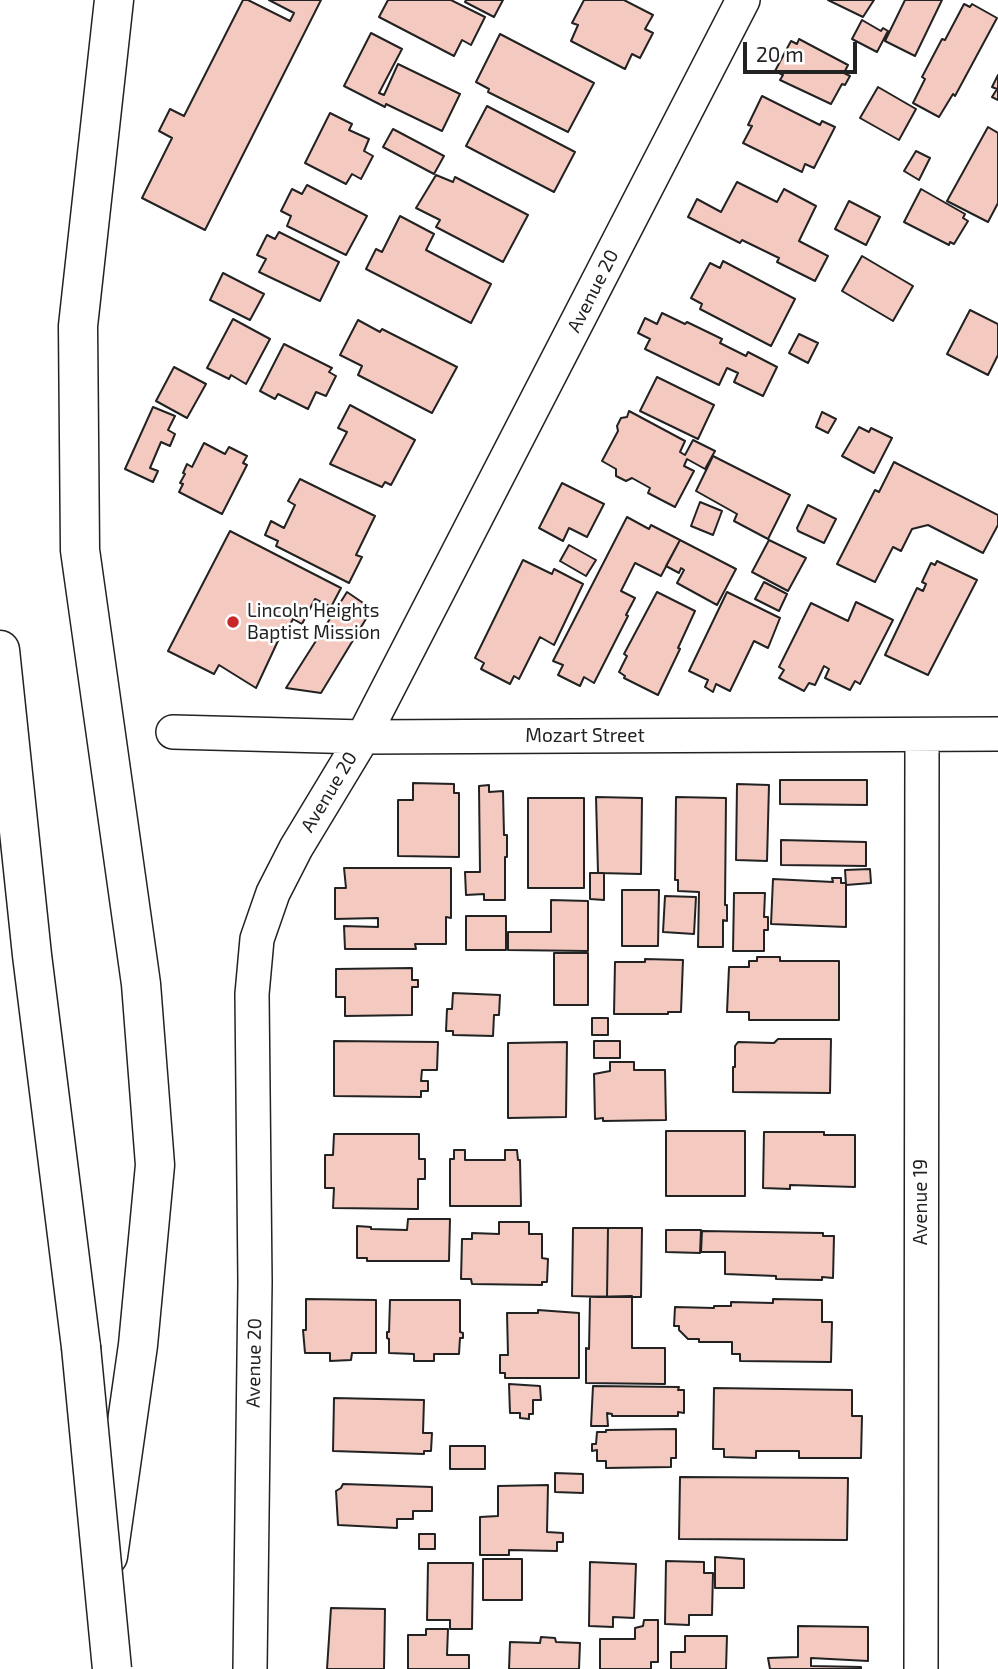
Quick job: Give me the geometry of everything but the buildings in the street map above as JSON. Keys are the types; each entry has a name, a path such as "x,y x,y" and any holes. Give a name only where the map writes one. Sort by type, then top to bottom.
{"highway":[{"path":"93,1669 138,1345 155,1164 141,984 80,550 78,326 114,0"},
{"path":"0,650 34,969 81,1347 111,1669"}],"street":[{"name":"Avenue 20","path":"250,1669 255,1282 252,994 257,939 273,893 296,848 363,737 743,0"},
{"name":"Mozart Street","path":"173,732 363,737 998,734"},
{"name":"Avenue 19","path":"921,1669 922,736"}],"place":[{"name":"Lincoln Heights Baptist Mission","path":"233,622"}]}
